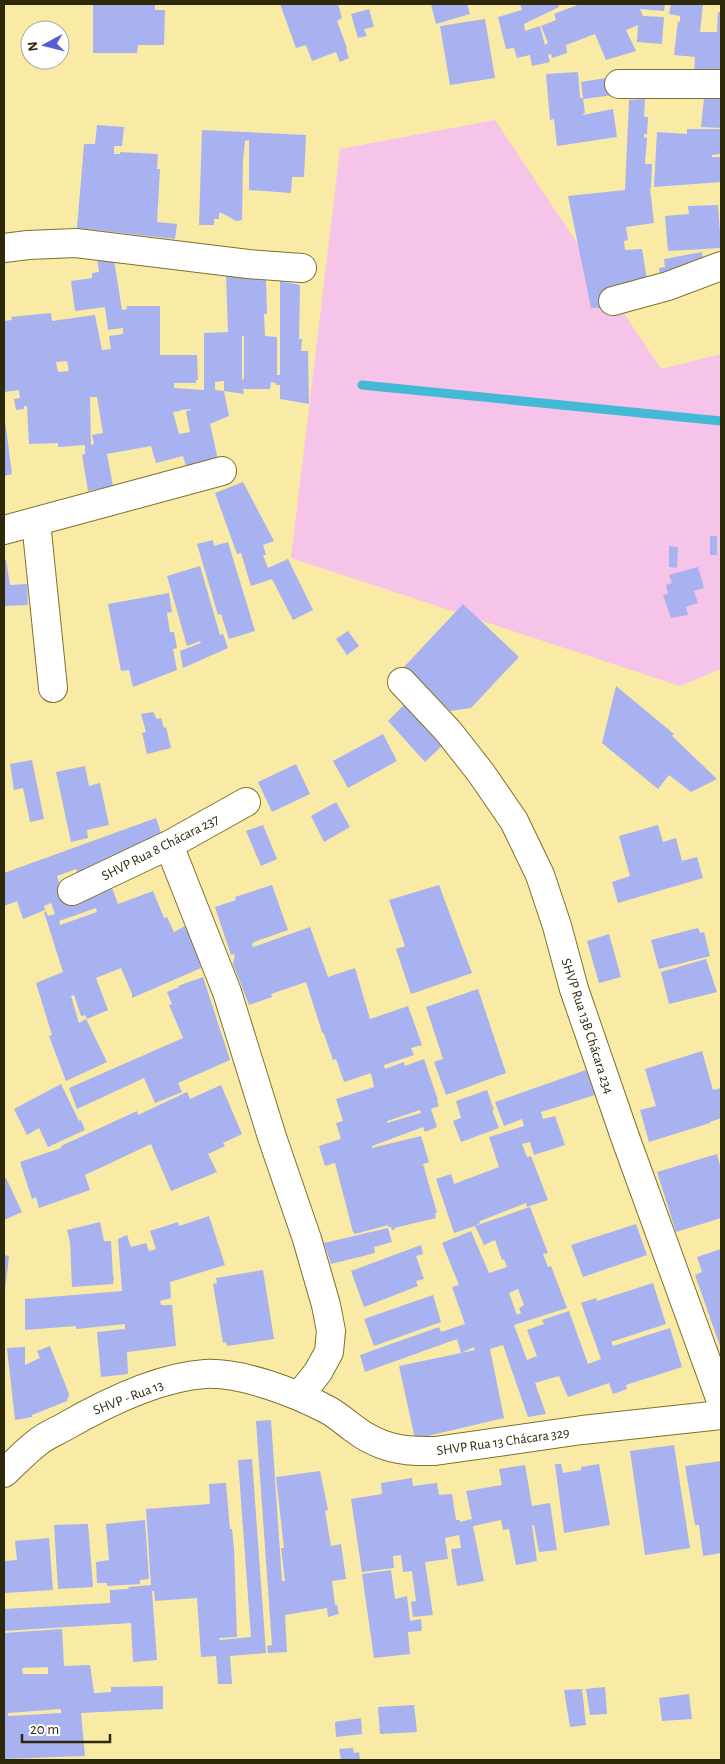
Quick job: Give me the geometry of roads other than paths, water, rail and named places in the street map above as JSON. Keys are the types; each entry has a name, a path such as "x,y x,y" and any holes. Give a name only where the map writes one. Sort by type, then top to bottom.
{"street":[{"path":"619,84 721,84"},
{"path":"4,248 76,243 248,264 302,268"},
{"path":"613,301 668,286 721,266"},
{"path":"4,530 222,471"},
{"path":"36,522 53,688"},
{"name":"SHVP Rua 13B Chácara 234","path":"402,682 448,731 480,773 514,821 540,875 557,926 574,988 628,1146 721,1401"},
{"name":"SHVP Rua 8 Chácara 237","path":"72,891 169,845 246,802"},
{"path":"169,845 227,992 272,1136 307,1239 326,1305 331,1331 329,1352 318,1372 299,1396"},
{"name":"SHVP - Rua 13","path":"4,1473 38,1442 98,1407 161,1382 205,1374 238,1376 299,1396"},
{"name":"SHVP Rua 13 Chácara 329","path":"299,1396 330,1411 354,1430 379,1445 414,1452 434,1451 582,1430 721,1416"}],"waterway":[{"path":"362,385 721,421"}]}
